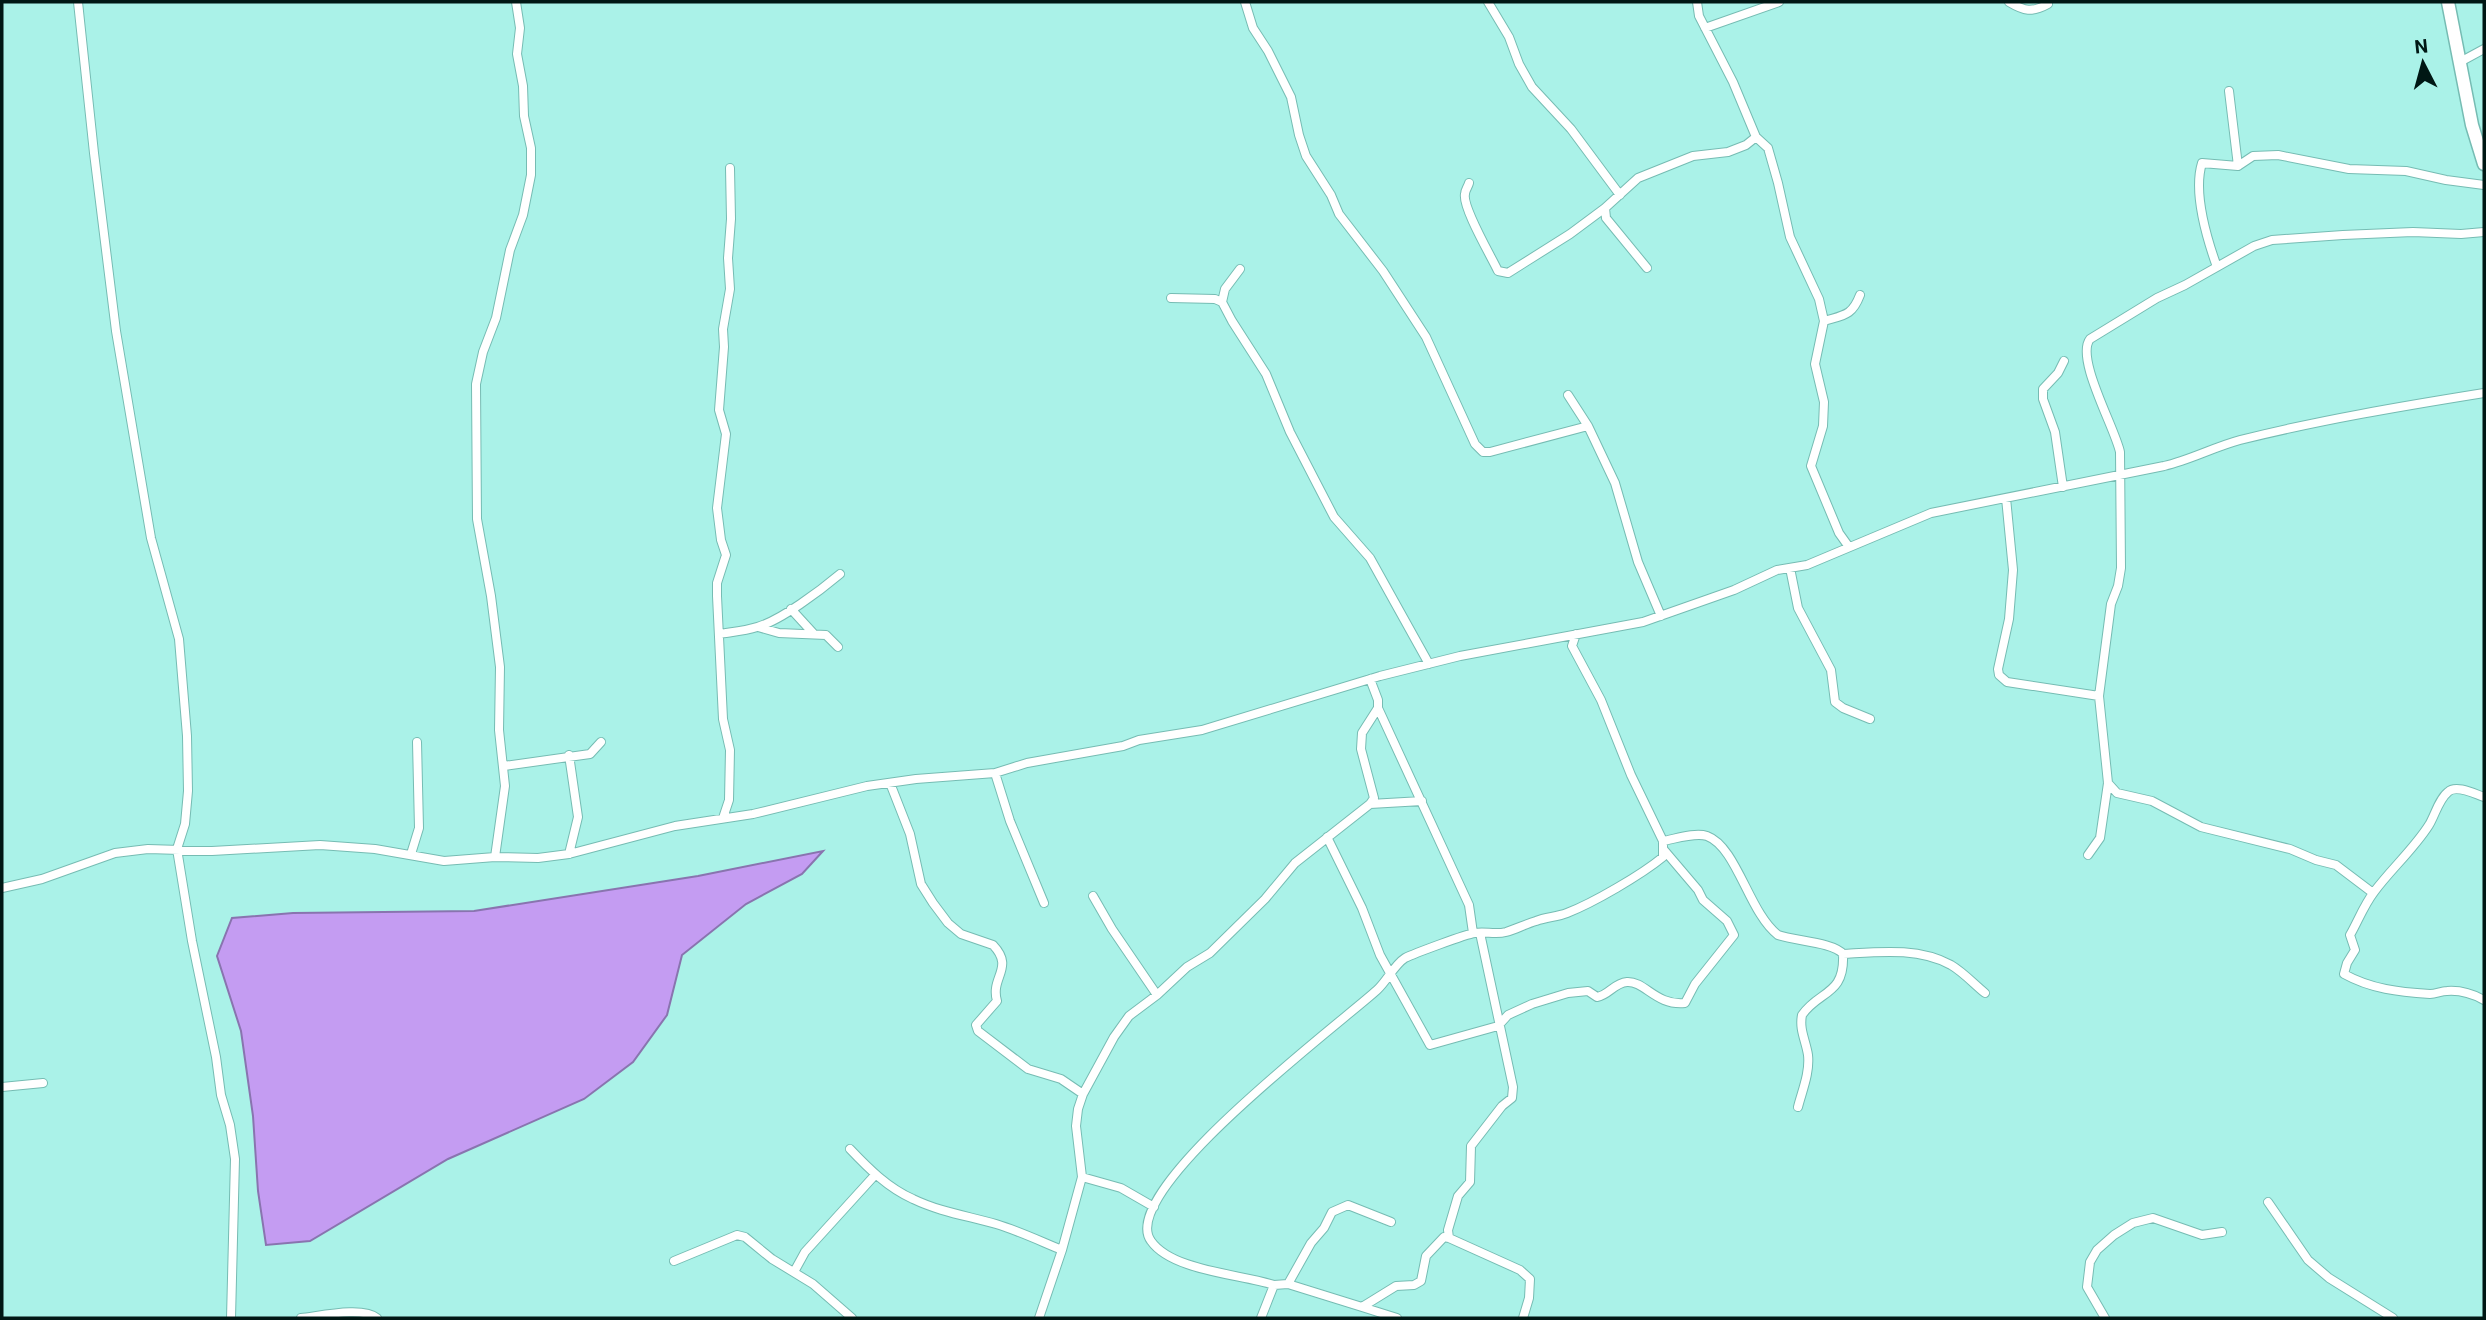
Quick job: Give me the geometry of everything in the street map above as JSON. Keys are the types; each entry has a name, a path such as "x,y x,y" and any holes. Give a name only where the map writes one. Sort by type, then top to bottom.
{"main road":[{"path":"2448,2 2472,125 2484,164"}],"street":[{"path":"78,2 116,331 151,538 179,639 187,736 188,791 185,824 177,849 192,941 235,1159 231,1318"},
{"path":"495,857 505,786 498,703 500,667 477,519 476,384 483,352 496,318 510,250 523,215 531,175 531,148 524,116 523,86 517,54 520,28 516,2"},
{"path":"1245,2 1253,28 1291,97 1306,156 1331,195 1339,214 1383,271 1426,337 1475,444 1483,452 1490,452 1588,426"},
{"path":"1488,2 1509,37 1519,64 1532,87 1571,129 1619,195"},
{"path":"1697,2 1699,16 1733,82 1756,137 1768,148 1790,237 1819,299 1824,321 1815,364 1824,402 1823,426 1811,466 1839,533 1849,547"},
{"path":"1705,28 1779,2"},
{"path":"2009,2 2024,11 2038,10 2048,5"},
{"path":"2460,62 2484,49"},
{"path":"2229,91 2238,166"},
{"path":"1469,183 1464,194 1472,220 1498,271 1508,273 1570,234 1605,208 1638,178 1693,156 1728,152 1746,145 1756,137"},
{"path":"2217,267 2209,244 2198,176 2202,163 2238,166 2253,156 2278,155 2349,169 2406,171 2484,185"},
{"path":"723,818 729,800 730,750 723,719 717,583 726,555 717,508 726,434 719,410 723,329 730,289 730,168"},
{"path":"1605,208 1606,218 1647,268"},
{"path":"2088,855 2100,838 2108,783 2099,696 2111,604 2118,586 2120,568 2120,452 2118,440 2095,383 2085,351 2086,345 2101,332 2157,298 2254,246 2287,237 2484,232"},
{"path":"1222,302 1226,289 1240,269"},
{"path":"1824,321 1850,313 1856,307 1860,295"},
{"path":"1171,298 1215,299 1222,302 1266,374 1290,432 1334,517 1370,558 1429,664"},
{"path":"2063,487 2055,432 2043,400 2043,389 2058,373 2064,361"},
{"path":"2,888 42,879 115,853 148,849 212,851 320,845 444,861 495,857 538,858 569,853 675,826 753,814 890,783 995,773 1049,758 1122,747 1139,740 1202,730 1370,679 1478,652 1626,626 1734,590 1770,572 1807,565 1931,513 2187,461 2214,448 2242,440 2375,412 2484,393"},
{"path":"1568,395 1588,426 1615,483 1638,562 1661,616"},
{"path":"2006,498 2012,570 2010,619 1998,668 1999,675 2007,682 2099,696"},
{"path":"1790,568 1798,608 1830,670 1835,702 1870,719"},
{"path":"719,634 758,627 774,621 840,574"},
{"path":"791,608 813,633"},
{"path":"758,627 779,633 825,635 838,647"},
{"path":"1327,837 1362,908 1380,955 1430,1045 1498,1026 1508,1015 1532,1004 1578,991 1602,996 1612,987 1627,982 1636,983 1655,997 1672,1004 1685,1003 1695,984 1734,935 1727,921 1703,900 1663,845 1601,700 1572,646 1576,634"},
{"path":"1039,1318 1062,1250 1082,1177 1076,1125 1083,1094 1114,1037 1129,1016 1187,967 1210,953 1265,899 1295,863 1370,804 1374,798 1364,766 1362,733 1377,708 1378,701 1370,679"},
{"path":"1377,708 1469,905 1511,1082 1512,1098 1502,1106 1471,1146 1470,1182 1458,1196 1447,1230 1448,1238"},
{"path":"411,855 419,828 417,742"},
{"path":"504,766 590,754 601,742"},
{"path":"569,755 578,817 569,853"},
{"path":"995,773 1010,821 1044,903"},
{"path":"890,783 911,834 917,870 927,894 948,923 972,939 993,945 1003,958 1004,964 994,993 997,1002 976,1025 978,1031 1028,1069 1060,1079 1083,1094"},
{"path":"2108,783 2117,793 2152,801 2201,827 2290,849 2336,865 2373,892"},
{"path":"2484,796 2453,789 2447,792 2430,824 2408,854 2373,892 2350,935 2355,950 2344,974 2360,983 2399,993 2434,994 2445,991 2473,994 2484,1000"},
{"path":"1370,804 1422,801"},
{"path":"1663,845 1702,835 1709,836 1729,856 1755,907 1771,930 1784,937 1831,947 1843,954 1842,975 1838,982 1802,1015 1808,1071 1798,1107"},
{"path":"1397,1318 1288,1284 1274,1284 1188,1264 1167,1256 1151,1241 1147,1223 1154,1207 1180,1169 1222,1122 1377,990 1405,958 1477,933 1504,933 1538,920 1567,913 1649,868 1662,857 1663,845"},
{"path":"1094,896 1112,929 1157,995"},
{"path":"1843,954 1894,951 1930,956 1951,966 1985,993"},
{"path":"2,1087 43,1083"},
{"path":"850,1149 875,1175 913,1199 948,1213 994,1224 1062,1250"},
{"path":"794,1272 804,1252 875,1175"},
{"path":"1082,1177 1121,1188 1154,1207"},
{"path":"2268,1202 2308,1260 2329,1278 2393,1318"},
{"path":"1288,1284 1332,1212 1341,1206 1348,1205 1391,1222"},
{"path":"2105,1318 2087,1287 2090,1262 2097,1250 2114,1236 2133,1223 2153,1218 2202,1235 2222,1232"},
{"path":"674,1261 737,1235 745,1237 772,1259 813,1284 852,1318"},
{"path":"1362,1307 1396,1286 1414,1285 1421,1281 1426,1256 1444,1237 1520,1270 1530,1279 1530,1298 1523,1318"},
{"path":"1261,1318 1274,1284"},
{"path":"301,1318 355,1312 371,1313 377,1318"}],"shaded area":[{"path":"823,851 802,874 746,904 682,955 667,1015 633,1062 584,1099 448,1159 310,1241 266,1245 241,1031 217,956 232,918 293,913 474,911 698,876"}]}
